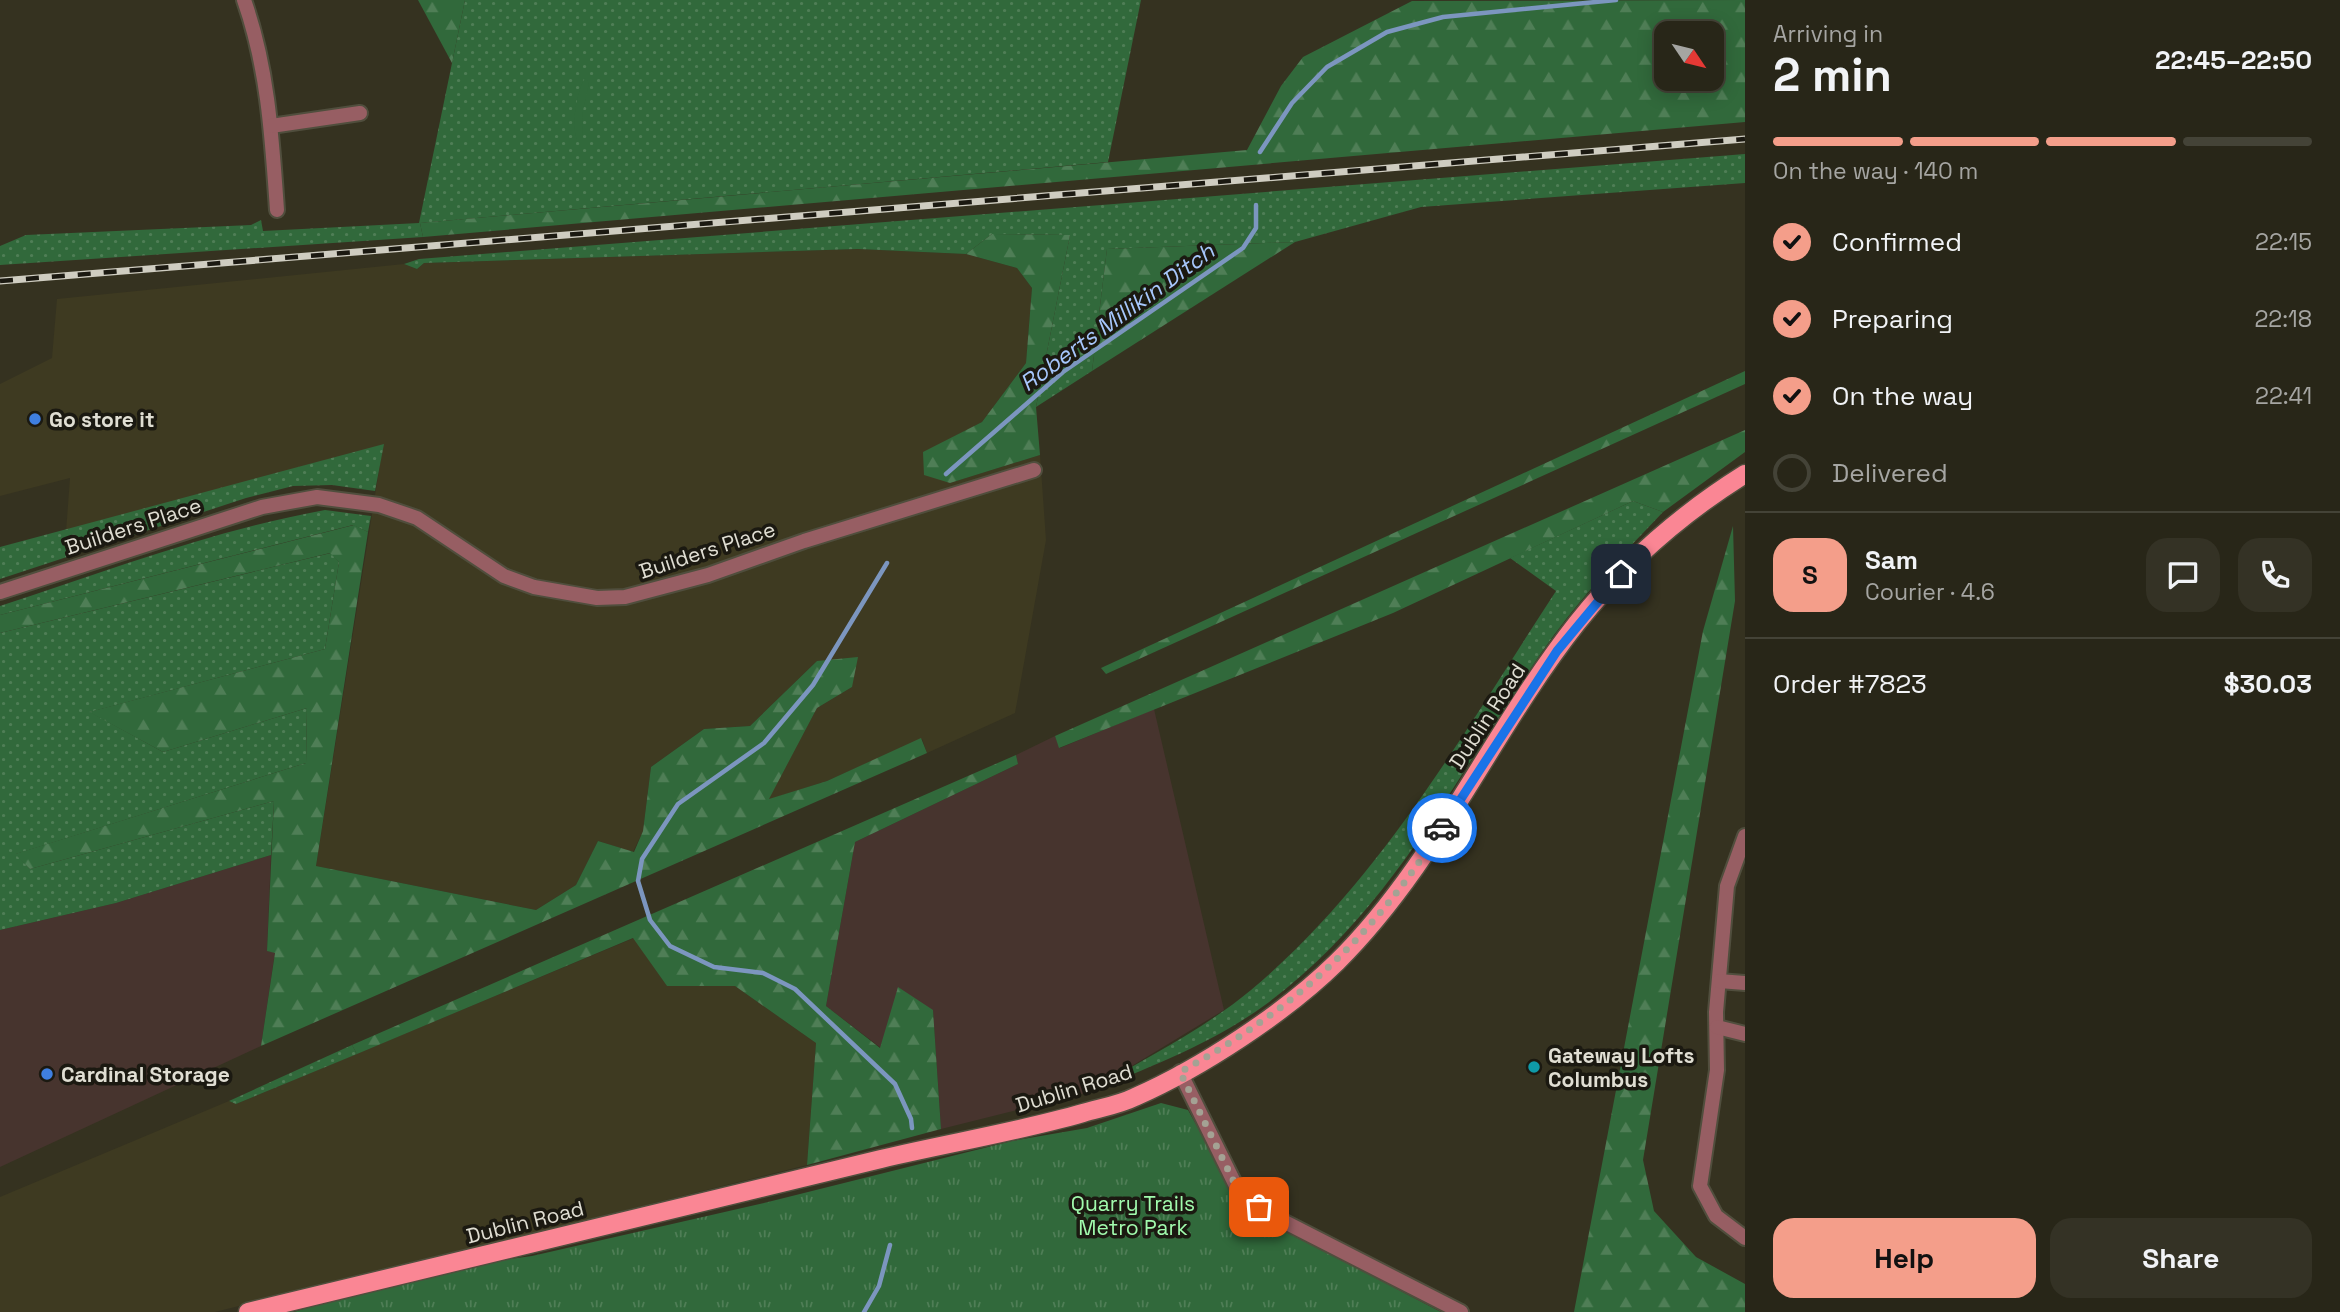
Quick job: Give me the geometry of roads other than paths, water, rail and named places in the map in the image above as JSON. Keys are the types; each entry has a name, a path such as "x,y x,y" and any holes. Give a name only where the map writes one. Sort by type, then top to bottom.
{"main road":[{"name":"Dublin Road","path":"248,1312 906,1153 1054,1122 1134,1098 1229,1045 1285,1007 1337,962 1391,902 1557,651 1594,602 1634,560 1688,513 1745,474"}],"street":[{"path":"244,0 258,38 271,126 277,210"},
{"path":"271,126 360,113"},
{"name":"Builders Place","path":"0,592 262,507 317,497 379,505 417,517 504,576 534,587 597,598 625,597 697,578 804,541 1034,470"},
{"path":"1745,836 1727,886 1719,981 1717,1070 1700,1186 1716,1216 1745,1238"},
{"path":"1719,981 1745,983"},
{"path":"1717,1027 1745,1034"},
{"path":"1180,1072 1236,1186 1248,1199 1269,1214 1461,1312"}],"waterway":[{"name":"Roberts Millikin Ditch","path":"1260,152 1292,103 1327,67 1387,32 1443,17 1616,0"},
{"name":"Roberts Millikin Ditch","path":"946,474 1063,372 1243,248 1256,228 1256,205"},
{"name":"Roberts Millikin Ditch","path":"887,563 813,685 764,743 678,804 642,859 638,881 650,920 670,946 714,967 763,973 795,989 895,1084 911,1119 912,1128"},
{"name":"Roberts Millikin Ditch","path":"864,1312 879,1286 890,1245"}],"railway":[{"path":"0,281 1745,139"}],"place":[{"name":"Go store it","path":"35,419"},
{"name":"Gateway Lofts Columbus","path":"1534,1067"},
{"name":"Cardinal Storage","path":"47,1074"}],"park label":[{"name":"Quarry Trails Metro Park","path":"1133,1215"}]}
